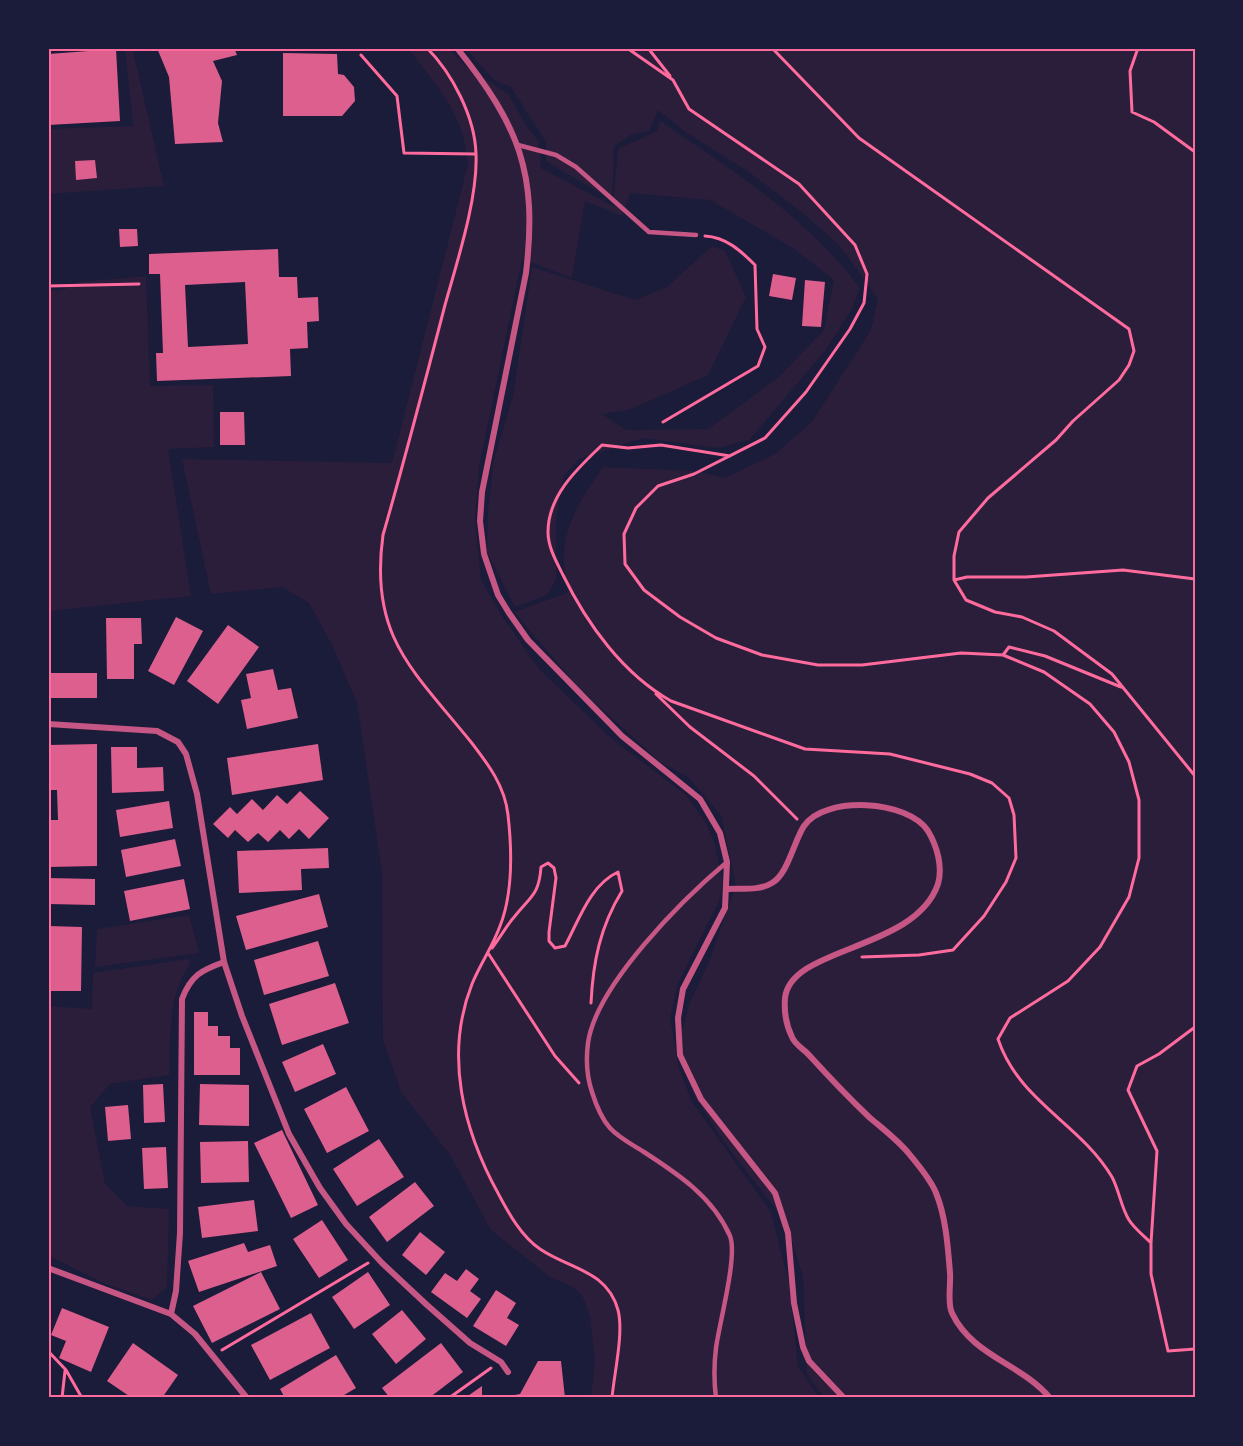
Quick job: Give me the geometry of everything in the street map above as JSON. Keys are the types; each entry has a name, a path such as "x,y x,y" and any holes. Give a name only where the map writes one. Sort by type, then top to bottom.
{"street":[{"path":"456,48 499,106 518,145 527,188 530,241 518,319 482,492 480,521 488,572 498,595 528,640 622,736 700,799 720,833 728,862 725,908 683,989 678,1018 680,1055 701,1099 775,1193 788,1233 794,1303 803,1347 809,1361 844,1398"},
{"path":"48,724 157,731 178,742 186,754 197,794 224,962 242,1016 289,1134 320,1188 346,1224 377,1258 470,1342 501,1362 508,1372"},
{"path":"728,889 759,888 775,882 792,855 804,826 816,815 837,807 871,805 900,811 927,829 939,856 940,878 932,899 918,915 897,929 810,966 785,995 785,1019 793,1040 829,1079 909,1154 936,1193 948,1246 951,1311 965,1333 984,1352 1040,1386 1050,1398"},
{"path":"171,1314 176,1291 180,1233 183,999 188,984 200,970 224,962"},
{"path":"48,1268 171,1314 195,1334 247,1398"}],"lane":[{"path":"518,145 556,155 576,167 648,232 696,235"},
{"path":"716,1398 716,1350 730,1267 731,1239 724,1224 693,1187 611,1129 595,1102 587,1060 588,1041 603,1004 660,925 696,888 728,862"}],"path":[{"path":"427,48 440,61 460,98 472,132 476,154 467,225 383,535 379,561 382,602 396,647 493,770 502,791 508,813 509,901 488,954"},
{"path":"627,48 673,80"},
{"path":"648,48 673,80 689,110 799,184 855,245 867,274 864,303 850,329 806,392 765,438 694,474 658,486 636,508 624,534 625,564 644,590 680,617 716,639 762,656 818,665 862,665 961,653 1003,656 1044,672 1090,704 1114,732 1129,762 1138,800 1138,858 1129,897 1100,948 1068,981 1010,1018 998,1039 1005,1061 1029,1093 1085,1143 1112,1177 1129,1220 1151,1243"},
{"path":"772,48 859,138 1129,329 1134,351 1129,366 1119,380 1073,421 1056,440 988,498 959,532 954,556 954,580 966,600 995,612 1022,617 1054,631 1112,675 1195,776"},
{"path":"1138,48 1130,71 1132,112 1154,122 1195,152"},
{"path":"361,55 397,96 404,153 476,154"},
{"path":"663,422 758,366 765,348 757,330 755,265 737,247 714,236 696,235"},
{"path":"48,286 139,284"},
{"path":"732,456 661,445 628,448 602,445 566,482 554,505 548,531 552,553 579,609 623,663 690,727 754,776 804,826"},
{"path":"954,580 968,577 1026,577 1123,570 1195,579"},
{"path":"1003,656 1009,647 1045,657 1123,688"},
{"path":"652,691 686,708 805,749 890,754 970,774 992,783 1009,798 1014,815 1016,858 1006,882 984,916 953,950 919,955 861,957"},
{"path":"590,1006 593,965 600,938 611,909 622,891 618,872 607,877 595,889 565,946 555,948 549,941 549,932 556,878 554,867 548,863 541,867 539,883 534,896 515,915 488,954 472,983 463,1014 458,1062 459,1090 479,1155 499,1196 522,1233 538,1248 598,1277 611,1294 618,1311 612,1398"},
{"path":"488,954 555,1056 595,1102"},
{"path":"1195,1027 1159,1054 1137,1066 1128,1090 1157,1150 1151,1274 1168,1351 1195,1349"},
{"path":"213,1356 377,1258"},
{"path":"48,1351 66,1370 82,1398"},
{"path":"449,1398 501,1362"},
{"path":"62,1398 66,1370"}],"shaded area":[{"path":"125,48 132,48 133,51 164,186 48,194 48,129 133,126"},
{"path":"408,48 449,48 463,64 509,95 525,124 539,142 541,168 613,206 618,149 657,131 660,121 741,176 793,217 817,239 860,288 851,310 825,351 749,440 717,448 643,438 579,459 564,476 560,492 556,522 556,580 547,595 515,607 487,552 488,511 494,459 513,396 532,267 635,300 667,287 712,246 725,251 746,297 708,375 629,410 602,414 626,430 708,429 778,378 824,330 834,280 793,248 710,200 630,193 622,216 585,201 572,278 522,259 479,467 475,519 481,580 502,616 539,669 611,738 686,795 706,823 715,845 723,883 719,901 678,983 670,1018 679,1068 692,1102 771,1212 789,1283 798,1366 819,1398 591,1398 595,1361 590,1316 582,1295 571,1286 550,1277 491,1230 450,1155 401,1092 383,1040 382,872 357,703 332,645 309,603 282,587 211,594 182,459 392,463 468,164 461,130 455,115 439,88"},
{"path":"465,48 1195,48 1195,1398 824,1398 807,1374 803,1277 786,1222 726,1145 695,1097 677,1050 689,1005 710,959 736,886 721,815 689,778 659,761 577,686 514,612 569,592 564,557 570,526 583,497 603,467 696,471 725,478 775,454 811,423 871,330 878,299 840,246 799,210 749,172 687,133 658,110 649,131 632,134 614,146 612,200 546,161 546,142 511,87 494,80"},
{"path":"146,276 150,386 213,385 214,447 168,449 191,596 48,611 48,292 65,289 79,282"},
{"path":"189,915 199,953 95,967 97,929"},
{"path":"189,959 190,964 177,990 174,1003 170,1032 169,1075 110,1084 90,1107 105,1184 127,1206 169,1209 167,1287 151,1300 101,1282 48,1255 48,1006 92,1009 93,973"}],"building":[{"path":"157,48 234,48 237,55 213,61 222,81 218,123 223,142 175,144 169,77"},
{"path":"116,49 120,121 48,125 48,54"},
{"path":"283,53 337,54 338,74 344,75 354,87 355,101 342,116 283,116"},
{"path":"95,160 97,178 76,180 75,161"},
{"path":"119,229 137,229 138,246 120,247"},
{"path":"278,249 279,277 297,277 298,298 318,297 319,321 307,322 308,348 290,349 291,376 157,381 156,353 163,353 160,274 149,274 149,254","holes":["245,282 248,344 188,347 185,285"]},
{"path":"773,274 796,278 792,300 769,296"},
{"path":"805,280 825,282 821,327 802,326"},
{"path":"220,412 244,412 245,445 220,445"},
{"path":"176,617 203,631 174,685 148,671"},
{"path":"106,618 141,618 142,644 134,644 134,679 107,679"},
{"path":"228,625 259,647 218,704 187,681"},
{"path":"273,669 278,690 291,688 298,718 247,729 241,700 251,698 246,674"},
{"path":"48,673 97,673 97,698 48,698"},
{"path":"97,744 97,866 48,867 49,820 58,820 57,790 48,790 48,745"},
{"path":"318,744 323,780 232,795 227,758"},
{"path":"111,747 137,747 137,768 163,767 164,791 112,793"},
{"path":"300,791 329,818 309,839 299,829 289,839 280,830 268,842 258,833 248,842 235,830 228,838 213,824 230,807 237,814 252,799 263,810 277,795 287,804"},
{"path":"169,801 173,828 120,837 116,810"},
{"path":"175,839 181,866 126,877 121,850"},
{"path":"328,848 329,868 301,869 302,890 239,893 237,851"},
{"path":"48,878 95,879 95,905 48,904"},
{"path":"184,879 190,909 130,921 124,891"},
{"path":"319,894 328,927 246,950 236,916"},
{"path":"48,926 82,927 81,991 48,991"},
{"path":"318,941 329,976 264,995 254,960"},
{"path":"335,983 349,1023 282,1045 269,1004"},
{"path":"194,1012 208,1012 208,1026 218,1026 218,1036 230,1036 230,1048 240,1048 240,1075 194,1075"},
{"path":"323,1044 336,1074 295,1092 282,1062"},
{"path":"163,1084 165,1122 144,1123 143,1085"},
{"path":"200,1084 249,1085 249,1126 199,1125"},
{"path":"346,1087 369,1131 327,1153 304,1109"},
{"path":"128,1105 131,1139 108,1141 105,1107"},
{"path":"282,1130 318,1205 291,1218 254,1143"},
{"path":"379,1139 404,1177 357,1206 333,1169"},
{"path":"248,1141 249,1182 201,1183 200,1142"},
{"path":"166,1147 168,1188 144,1189 142,1148"},
{"path":"415,1182 434,1206 387,1242 369,1217"},
{"path":"254,1200 258,1231 202,1238 198,1207"},
{"path":"322,1220 348,1260 319,1278 293,1239"},
{"path":"420,1232 445,1252 426,1275 402,1255"},
{"path":"244,1243 248,1252 270,1245 277,1266 199,1292 188,1261"},
{"path":"466,1269 479,1279 470,1291 481,1299 467,1318 431,1292 445,1273 457,1281"},
{"path":"261,1272 280,1309 212,1343 193,1306"},
{"path":"368,1272 390,1305 354,1329 332,1297"},
{"path":"496,1290 516,1303 507,1318 519,1325 506,1346 473,1326"},
{"path":"62,1308 109,1327 91,1372 59,1358 66,1341 51,1335"},
{"path":"402,1310 426,1339 396,1364 372,1334"},
{"path":"311,1313 330,1348 270,1380 251,1345"},
{"path":"133,1343 178,1375 162,1398 132,1398 107,1381"},
{"path":"441,1343 463,1372 429,1398 390,1398 382,1388"},
{"path":"336,1355 356,1388 339,1398 285,1398 280,1389"},
{"path":"538,1361 561,1361 565,1398 499,1398 520,1394"},
{"path":"482,1386 482,1398 465,1398"}]}
